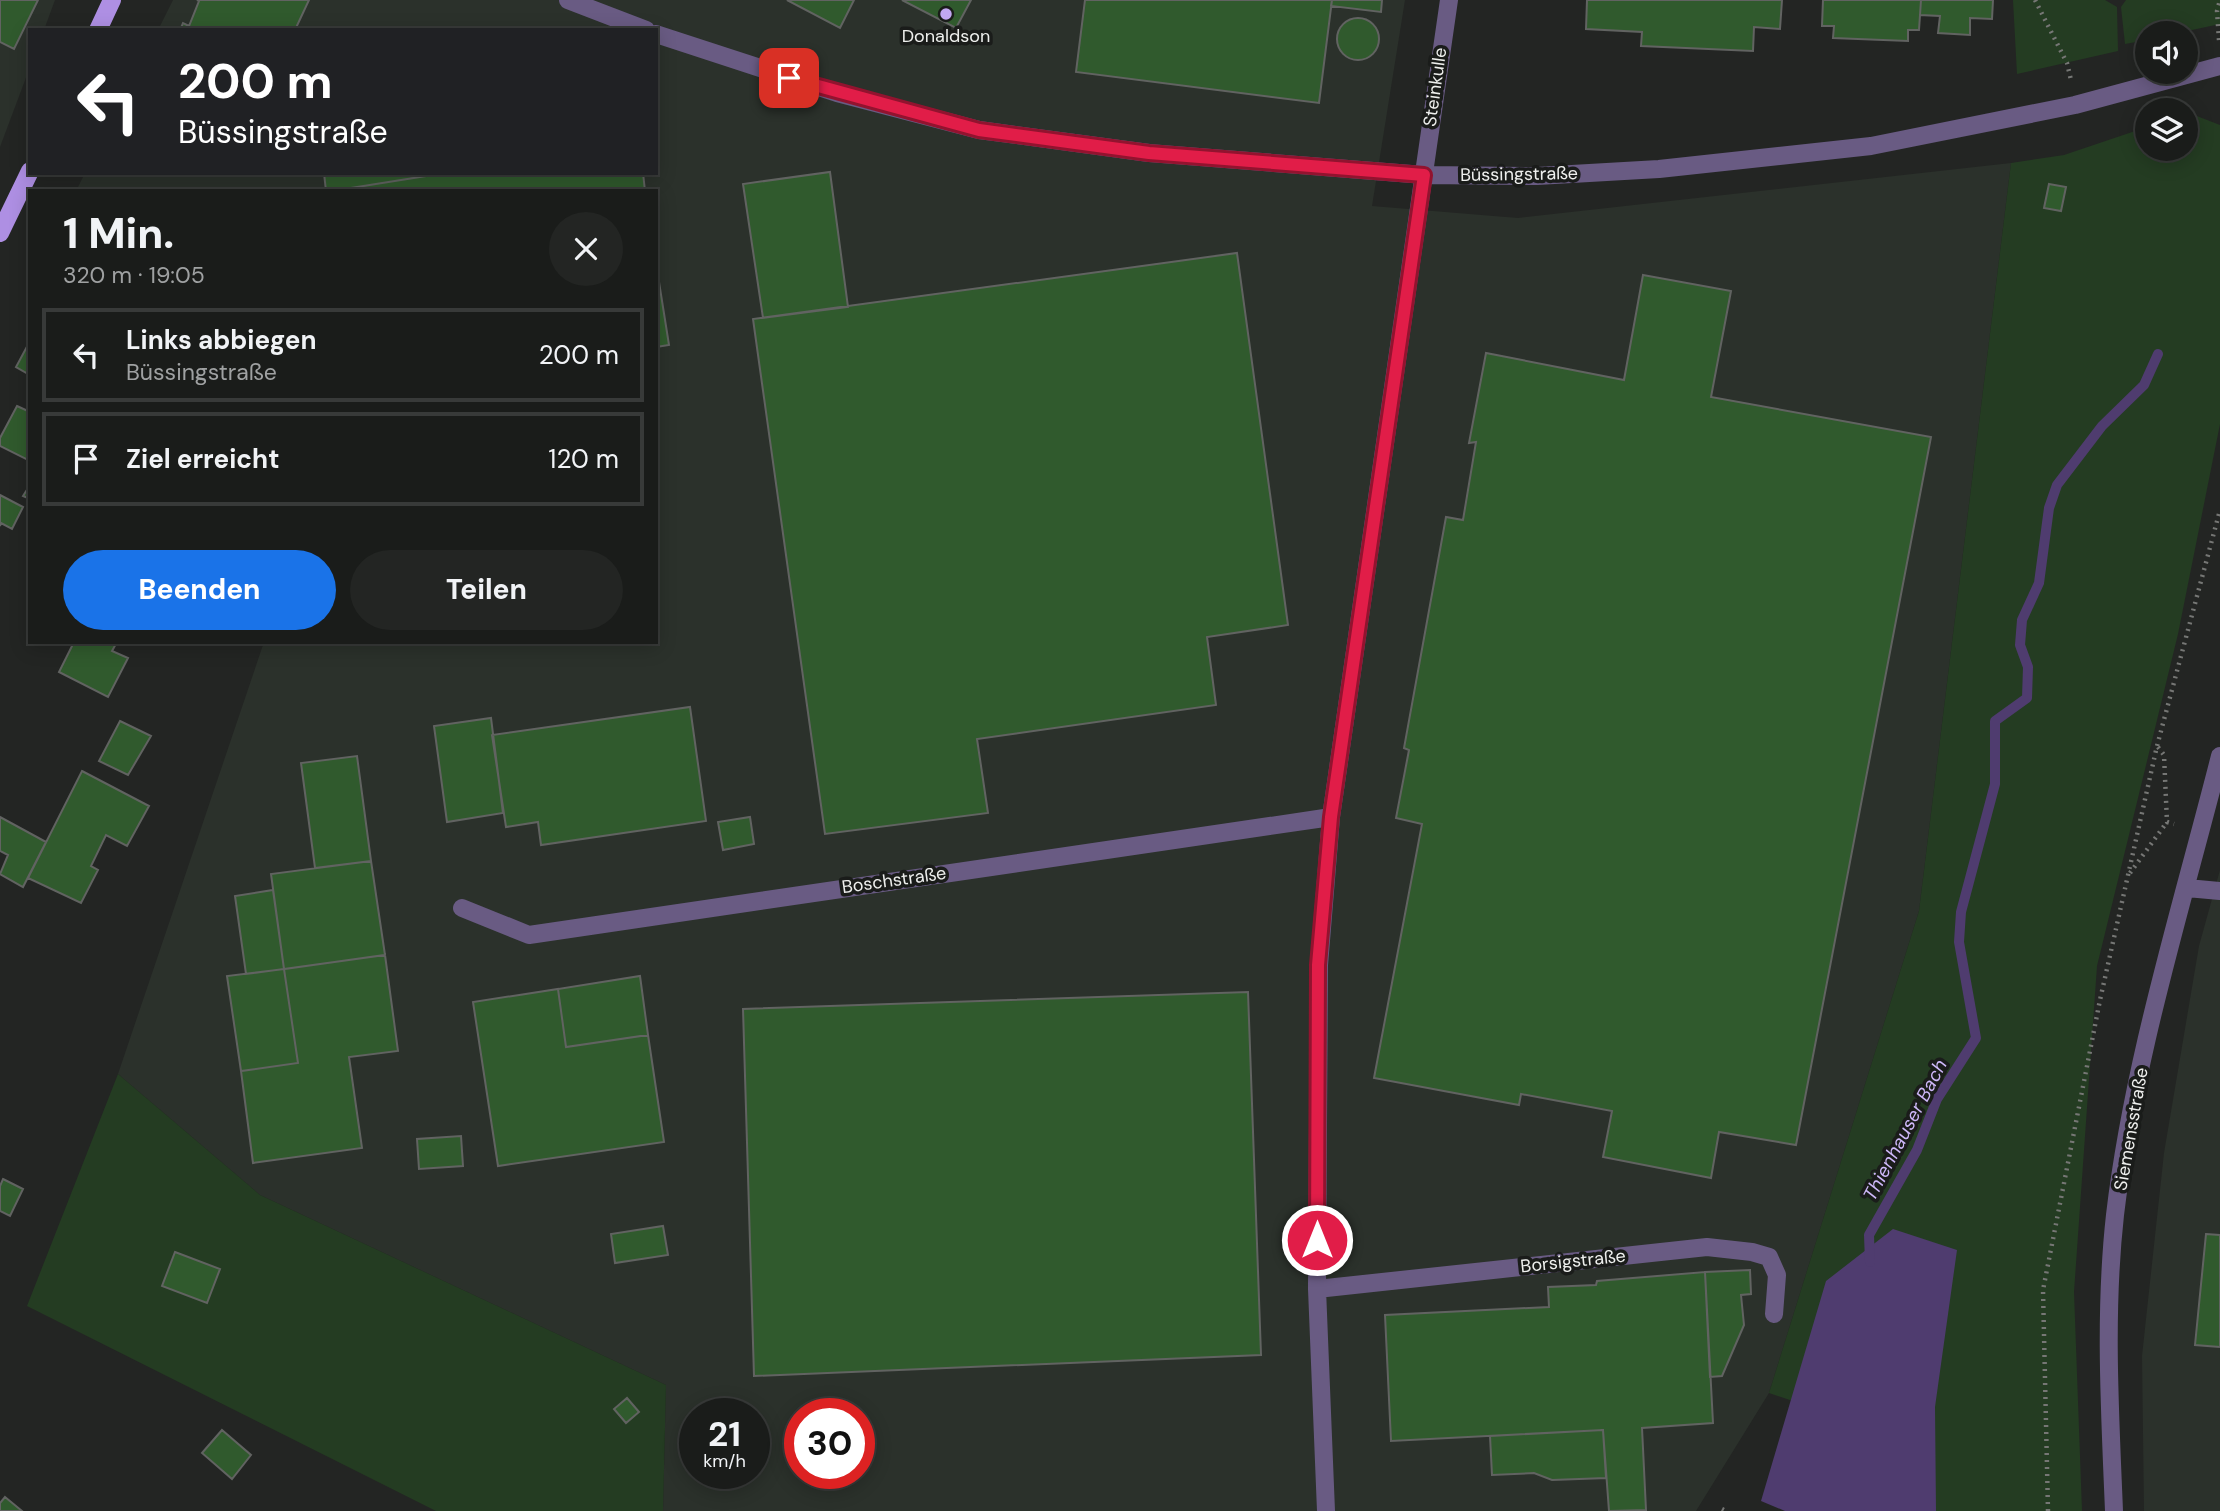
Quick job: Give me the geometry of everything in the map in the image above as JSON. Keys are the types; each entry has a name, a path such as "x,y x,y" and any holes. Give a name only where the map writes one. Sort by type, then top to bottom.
{"main road":[{"path":"99,28 112,0"},
{"path":"0,233 28,175"}],"street":[{"path":"568,0 641,28"},
{"name":"Steinkulle","path":"1424,175 1449,0"},
{"name":"Büssingstraße","path":"658,35 837,93 979,130 1149,153 1424,175 1536,176 1618,171 1871,146 2075,105 2220,66"},
{"path":"1326,1511 1317,1289 1318,965 1331,817 1424,175"},
{"name":"Siemensstraße","path":"2114,1511 2107,1335 2115,1215 2137,1085 2220,756"},
{"name":"Boschstraße","path":"461,908 529,935 1331,817"},
{"path":"2187,888 2220,891"},
{"name":"Borsigstraße","path":"1317,1289 1707,1247 1752,1252 1769,1257 1777,1275 1774,1314"}],"path":[{"path":"2035,0 2067,63 2075,105"},
{"path":"2220,0 2216,28 2220,44"},
{"path":"2048,1511 2043,1290 2100,1000 2157,746 2220,510"},
{"path":"2128,876 2166,822 2164,755 2157,746"},
{"path":"2166,822 2201,832"}],"shaded area":[{"path":"0,0 55,0 45,28 28,28 28,72 0,147"},
{"path":"173,0 1405,0 1372,206 1518,218 2011,163 1919,911 1769,1393 1696,1511 663,1511 666,1385 260,1195 118,1074 263,644 658,644 658,189 77,189 84,175 658,175 658,28 159,28"},
{"path":"2220,870 2220,1511 2144,1511 2142,1356 2164,1153 2199,946"},
{"path":"1893,1229 1957,1250 1935,1407 1936,1511 1785,1511 1761,1501 1826,1281"}],"green space":[{"path":"2013,0 2105,0 2117,7 2118,51 2017,74"},
{"path":"2126,0 2220,0 2220,24 2198,29 2198,21 2135,21 2135,42 2125,44 2121,7"},
{"path":"2198,116 2220,125 2220,424 2178,634 2097,966 2074,1292 2082,1511 1886,1511 1895,1435 1769,1393 1919,911 2011,163 2064,155 2135,131 2135,161 2198,161"},
{"path":"118,1074 260,1195 666,1385 663,1511 436,1511 27,1306"}],"building":[{"path":"0,0 38,0 14,49 0,42"},
{"path":"197,0 309,0 296,28 181,28 183,23 189,26 199,1"},
{"path":"787,0 854,0 840,28"},
{"name":"Donaldson","path":"902,0 971,0 956,28"},
{"path":"1085,0 1332,0 1319,103 1076,72"},
{"path":"1332,0 1382,0 1381,12 1331,6"},
{"path":"1587,0 1782,0 1780,29 1754,27 1753,51 1641,46 1642,32 1586,29"},
{"path":"1823,0 1921,0 1919,30 1908,30 1908,41 1833,38 1834,26 1822,26"},
{"path":"1921,0 1993,0 1992,19 1970,18 1970,35 1938,33 1940,16 1920,15"},
{"path":"1358,18 1373,24 1379,39 1373,54 1358,60 1343,54 1337,39 1343,24"},
{"path":"830,172 848,307 763,318 743,184"},
{"path":"324,175 432,175 345,189 326,189"},
{"path":"432,175 643,175 645,189 345,189"},
{"path":"2049,184 2066,187 2061,211 2044,208"},
{"path":"1237,253 1288,625 1207,637 1216,705 977,739 988,813 825,834 753,319"},
{"path":"1643,275 1731,291 1711,397 1931,437 1796,1145 1719,1132 1711,1178 1603,1157 1612,1111 1521,1094 1519,1105 1374,1078 1422,824 1396,818 1409,750 1404,748 1446,517 1463,520 1476,442 1469,443 1486,353 1624,380"},
{"path":"658,276 669,345 658,347"},
{"path":"28,345 28,374 16,367"},
{"path":"17,406 28,411 28,460 0,446 0,438"},
{"path":"0,495 23,507 12,529 1,523 0,526"},
{"path":"73,644 116,644 112,651 128,658 108,697 59,672"},
{"path":"690,707 706,821 541,845 538,822 506,827 492,735"},
{"path":"491,718 503,813 447,822 434,726"},
{"path":"120,721 151,736 128,775 99,761"},
{"path":"357,756 371,861 315,868 301,763"},
{"path":"82,771 149,806 127,846 106,835 91,866 98,870 81,903 28,878"},
{"path":"0,817 46,842 23,887 0,874 8,855 0,851"},
{"path":"750,817 754,844 723,850 718,822"},
{"path":"371,861 385,955 284,969 271,874"},
{"path":"273,890 284,969 246,974 235,896"},
{"path":"385,955 398,1051 349,1057 362,1148 253,1163 241,1071 298,1063 284,969"},
{"path":"284,969 298,1063 241,1071 227,976"},
{"path":"640,976 648,1035 566,1047 558,989"},
{"path":"558,989 566,1047 648,1035 664,1142 498,1166 473,1002"},
{"path":"1248,992 1261,1355 754,1376 743,1009"},
{"path":"461,1136 463,1166 419,1169 417,1139"},
{"path":"3,1179 23,1189 10,1216 0,1211 0,1186"},
{"path":"663,1226 668,1255 615,1263 611,1234"},
{"path":"2206,1234 2220,1235 2220,1347 2195,1345"},
{"path":"175,1252 220,1269 207,1303 162,1286"},
{"path":"1750,1270 1751,1294 1741,1295 1744,1325 1722,1376 1710,1377 1705,1272"},
{"path":"1705,1272 1713,1423 1642,1428 1646,1510 1609,1511 1603,1430 1391,1441 1385,1315 1549,1307 1548,1287 1596,1285 1597,1281"},
{"path":"627,1398 639,1412 626,1423 614,1409"},
{"path":"222,1430 251,1455 232,1479 202,1453"},
{"path":"1603,1430 1606,1478 1552,1480 1534,1473 1492,1475 1490,1436"},
{"path":"5,1497 22,1511 0,1511 0,1503"}],"waterway":[{"name":"Thienhauser Bach","path":"1870,1262 1869,1235 1917,1150 1937,1099 1976,1038 1959,942 1961,912 1995,784 1995,721 2027,698 2028,667 2020,645 2022,620 2039,583 2049,508 2057,485 2102,426 2144,385 2158,354"}],"place":[{"name":"Donaldson","path":"946,14"}],"route":[{"path":"789,78 979,130 1149,153 1424,175 1331,817 1318,965 1317,1240"}]}
